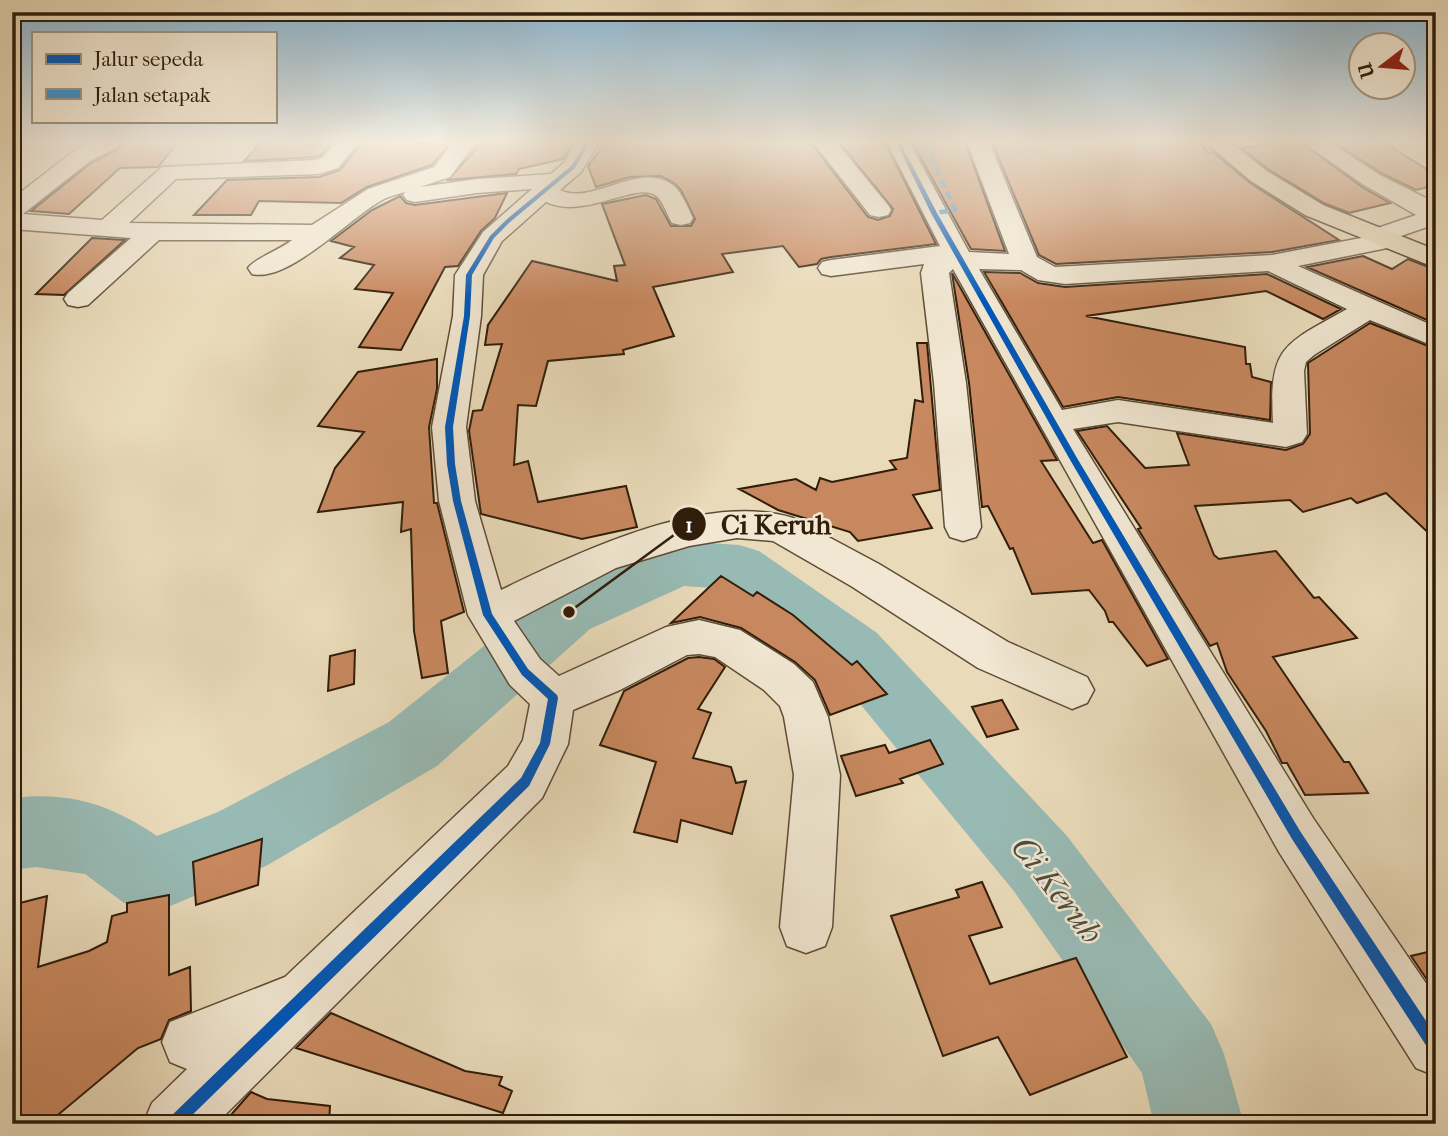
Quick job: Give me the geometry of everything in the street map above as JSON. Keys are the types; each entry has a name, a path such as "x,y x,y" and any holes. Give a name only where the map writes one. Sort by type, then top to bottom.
{"highway":[{"path":"1288,195 1314,210 1436,260"}],"street":[{"path":"12,211 32,195"},
{"path":"106,230 145,195"},
{"path":"261,268 286,258 318,233 376,195"},
{"path":"364,202 413,195"},
{"path":"173,1124 525,782 545,744 517,654 457,501 449,427 467,316 469,275 492,237 541,195"},
{"path":"559,195 564,201 575,201 596,195"},
{"path":"668,195 681,218"},
{"path":"866,195 878,210"},
{"path":"925,195 1053,422 1296,835 1436,1048"},
{"path":"934,213 955,210 948,195"},
{"path":"999,195 1026,262"},
{"path":"831,268 958,256 1026,262 1048,274 1065,276 1272,263 1383,239 1433,216 1419,204 1401,195"},
{"path":"12,221 153,232 318,233"},
{"path":"78,299 153,232"},
{"path":"958,256 937,264 935,273 950,383 963,527"},
{"path":"1272,263 1312,284 1436,338"},
{"path":"1053,422 1118,411 1286,436 1290,433 1287,404 1291,360 1301,350 1368,309"},
{"path":"517,654 604,558 689,532 737,524 780,528 864,575 993,655 1072,690"},
{"path":"517,654 605,677 681,639 699,637 724,642 779,677 798,695 807,717 817,775 806,927"},
{"path":"190,1042 305,997"}],"building":[{"path":"51,195 90,195 69,214 31,211"},
{"path":"213,195 354,195 341,203 259,201 251,215 194,215"},
{"path":"506,195 495,218 481,231 458,266 445,267 401,350 359,347 393,293 355,289 374,265 340,258 354,247 331,241 372,210 400,196 406,203 415,205"},
{"path":"646,195 656,199 671,226 691,226 695,219 683,195 851,195 868,217 878,220 890,216 893,209 882,195 912,195 936,244 831,257 821,259 817,264 799,267 783,246 722,254 733,272 653,287 674,336 623,350 624,354 548,361 536,406 518,405 514,465 528,461 538,502 626,486 637,527 582,539 481,514 469,431 473,411 482,410 502,344 485,345 488,325 532,261 617,281 614,266 625,265 602,204"},
{"path":"941,195 984,195 1005,251 971,249"},
{"path":"1014,195 1269,195 1339,240 1272,252 1056,264 1039,255"},
{"path":"1311,195 1376,195 1390,203 1349,213"},
{"path":"92,238 125,240 64,295 36,294"},
{"path":"1363,256 1392,269 1408,259 1436,270 1436,324 1307,267"},
{"path":"984,272 1020,273 1038,283 1065,287 1267,274 1341,309 1323,319 1266,291 1086,316 1245,347 1246,364 1250,364 1252,377 1271,382 1270,420 1118,397 1063,407"},
{"path":"952,273 1057,460 1041,461 1093,543 1102,540 1168,659 1147,666 1113,622 1109,622 1105,611 1089,590 1032,594 1013,548 1010,549 988,506 982,507 969,383"},
{"path":"1370,323 1436,349 1436,540 1386,493 1357,503 1351,498 1303,512 1290,500 1195,506 1214,555 1219,559 1276,551 1314,598 1319,597 1357,638 1273,657 1344,762 1349,762 1368,793 1305,795 1287,763 1282,763 1266,731 1227,672 1217,643 1210,646 1138,529 1141,528 1077,431 1107,426 1145,468 1189,465 1177,433 1286,450 1303,444 1310,434 1308,363"},
{"path":"917,343 927,343 940,490 913,495 932,528 858,541 850,532 778,510 739,489 796,479 816,490 820,478 832,482 896,469 890,461 907,458 915,400 923,402"},
{"path":"437,359 437,389 429,427 434,503 437,503 464,612 441,621 448,673 422,678 414,631 411,529 401,532 403,502 318,512 335,468 364,432 318,426 358,372"},
{"path":"721,576 753,596 757,592 793,615 852,665 857,661 887,694 830,715 815,680 795,662 741,628 700,617 671,623"},
{"path":"355,650 354,684 328,691 330,656"},
{"path":"688,658 714,659 725,667 698,709 711,713 693,758 731,767 736,783 746,781 732,834 681,820 677,842 634,832 656,762 600,745 624,691"},
{"path":"1002,700 1018,729 987,737 972,707"},
{"path":"930,740 943,764 900,779 903,783 856,796 841,756 885,745 889,753"},
{"path":"262,839 258,885 196,905 193,862"},
{"path":"982,882 1002,927 969,936 990,984 1076,958 1127,1057 1030,1095 998,1037 943,1056 891,916 959,897 956,890"},
{"path":"169,895 169,975 190,967 191,1011 169,1020 161,1039 138,1048 47,1124 12,1124 12,905 47,896 38,967 89,951 107,942 112,916 127,912 127,903"},
{"path":"1436,950 1436,993 1411,956"},
{"path":"331,1013 465,1071 502,1077 499,1085 512,1091 503,1113 296,1048"},
{"path":"251,1092 267,1099 330,1106 329,1124 223,1124"}],"waterway":[{"name":"Ci Keruh","path":"12,834 36,831 99,840 151,876 240,840 413,744 569,612 678,563 739,567 855,652 1040,863 1181,1054 1199,1124"}],"marked path":[{"path":"934,213 955,210 948,195"}],"cycle path":[{"path":"173,1124 525,782 545,744 553,698 525,672 488,615 457,501 449,427 467,316 469,275 492,237 539,195"},
{"path":"925,195 1073,458 1296,835 1436,1048"}],"place":[{"name":"Ci Keruh","path":"569,612"}]}
